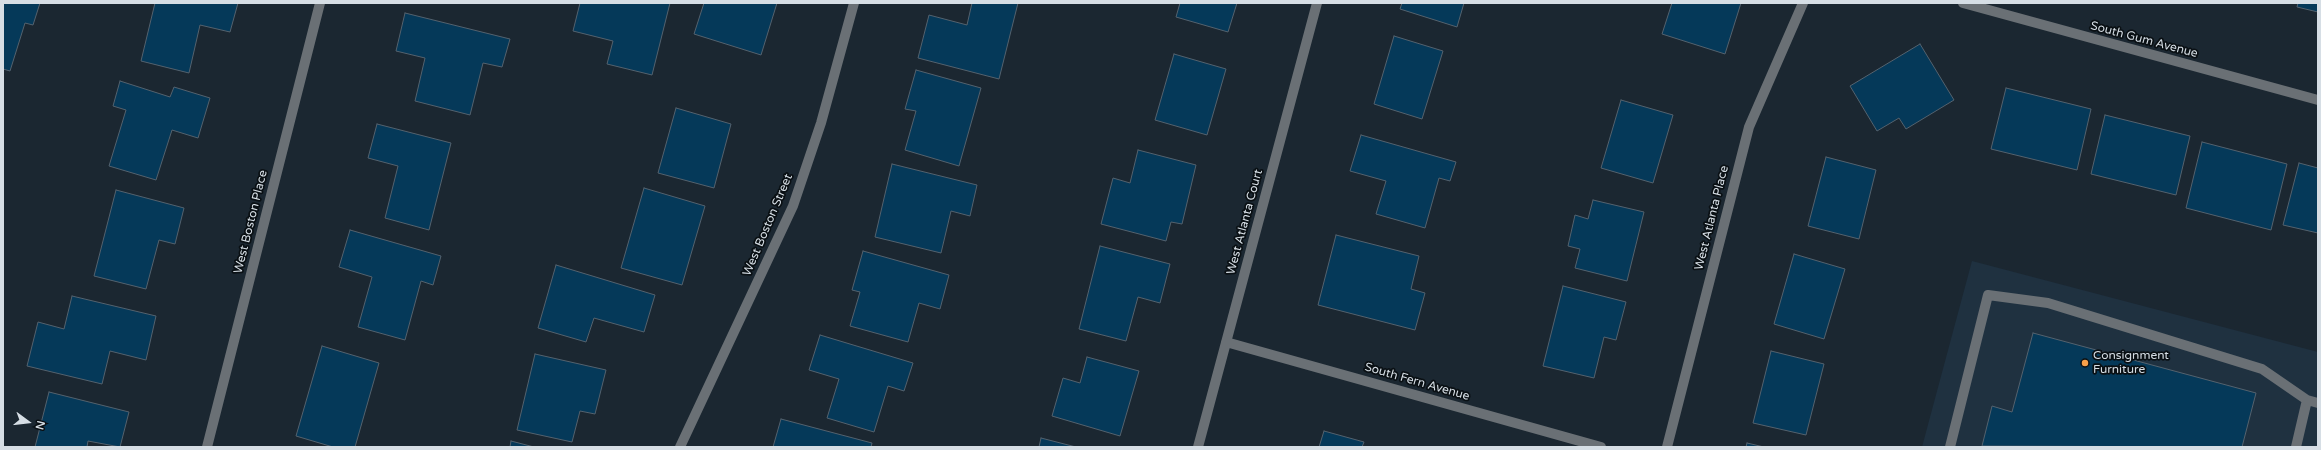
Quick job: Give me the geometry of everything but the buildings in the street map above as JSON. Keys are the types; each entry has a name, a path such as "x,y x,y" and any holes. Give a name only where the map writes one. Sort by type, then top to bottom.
{"street":[{"name":"West Boston Place","path":"207,447 320,3"},
{"name":"West Boston Street","path":"680,447 793,206 821,123 854,3"},
{"name":"West Atlanta Court","path":"1198,447 1316,3"},
{"name":"West Atlanta Place","path":"1667,447 1749,127 1803,3"},
{"name":"South Gum Avenue","path":"1963,3 2318,100"},
{"path":"1950,447 1988,295 2048,303 2262,369 2307,400 2318,403"},
{"name":"South Fern Avenue","path":"1226,342 1601,447"},
{"path":"2296,447 2307,400"}],"shaded area":[{"path":"1972,261 2318,352 2318,447 1922,447"}],"place":[{"name":"Consignment Furniture","path":"2085,363"}]}
